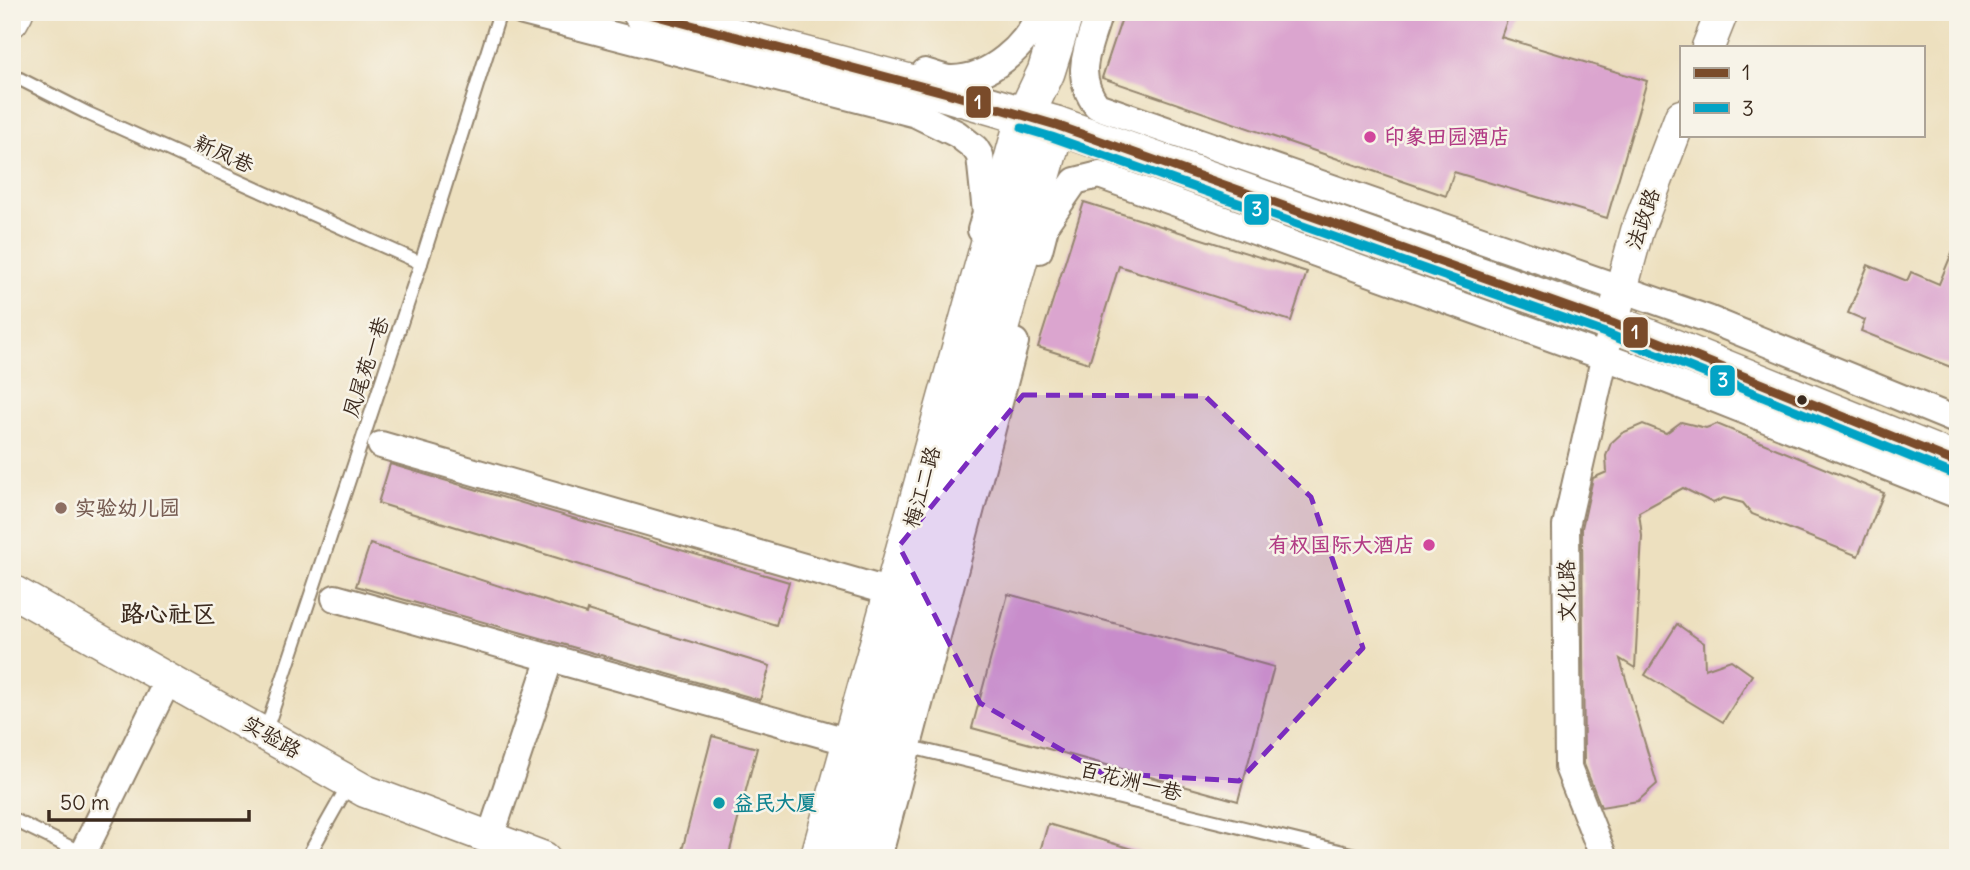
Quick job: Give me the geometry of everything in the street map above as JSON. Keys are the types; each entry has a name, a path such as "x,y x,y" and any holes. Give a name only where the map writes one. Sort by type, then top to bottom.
{"main road":[{"path":"641,12 1040,120 1613,323 1958,463"},
{"path":"1040,120 1046,72 1065,12"},
{"name":"梅江二路","path":"853,858 896,744 1040,120"},
{"name":"梅江二路","path":"819,858 1040,120"}],"street":[{"path":"12,21 17,12"},
{"path":"523,12 916,114 957,134 975,148 980,156 986,213 802,858"},
{"path":"714,12 950,79 987,72 1033,30 1040,12"},
{"path":"1099,12 1083,69 1083,83 1097,106 1613,323 1655,375 1958,495"},
{"path":"1708,46 1721,12"},
{"name":"法政路","path":"1613,323 1637,231 1680,119"},
{"path":"878,858 896,744 1046,223 1075,181 1099,175 1613,323 1708,319 1958,421"},
{"name":"文化路","path":"1604,858 1568,767 1566,526 1613,323"},
{"path":"381,445 884,590"},
{"name":"实验路","path":"12,590 365,791 488,843 544,858"},
{"path":"335,598 843,740"},
{"path":"488,843 550,658"},
{"path":"88,855 169,678"}],"lane":[{"name":"凤尾苑一巷","path":"265,733 421,263 500,12"},
{"name":"新凤巷","path":"12,75 89,114 421,263"},
{"name":"百花洲一巷","path":"896,744 1368,858"},
{"path":"307,858 350,782"},
{"path":"12,819 88,855"}],"highlighted area":[{"path":"1023,395 1205,396 1311,497 1363,648 1239,781 1102,773 980,703 899,546"}],"building":[{"name":"印象田园酒店","path":"1124,12 1510,12 1501,37 1647,81 1607,218 1454,172 1446,196 1102,78"},
{"path":"1084,202 1307,272 1291,321 1119,266 1089,363 1038,347"},
{"path":"1957,241 1958,370 1861,331 1865,320 1848,313 1868,265 1907,281 1911,272 1939,284"},
{"path":"1681,422 1706,428 1717,424 1884,493 1858,556 1752,514 1743,503 1724,498 1713,503 1683,488 1639,512 1642,536 1635,668 1620,659 1657,784 1638,801 1601,807 1584,764 1582,528 1593,478 1607,472 1606,456 1611,443 1622,433 1643,424 1666,433"},
{"path":"390,464 789,582 776,625 378,503"},
{"path":"370,544 586,614 587,610 770,666 760,700 356,586"},
{"path":"1008,594 1274,667 1238,801 972,728"},
{"path":"1677,624 1704,643 1705,669 1731,660 1752,675 1723,722 1645,675"},
{"name":"益民大厦","path":"712,736 757,748 728,858 680,858"},
{"path":"1048,824 1142,852 1141,858 1038,858"}],"transit line":[{"name":"1","path":"642,12 947,93 1056,125 1612,323 1958,463"},
{"name":"3","path":"1022,128 1608,334 1953,474"}],"place":[{"name":"印象田园酒店","path":"1370,137"},
{"name":"实验幼儿园","path":"61,508"},
{"name":"有权国际大酒店","path":"1429,545"},
{"name":"益民大厦","path":"719,803"}],"district":[{"name":"路心社区","path":"168,614"}]}
